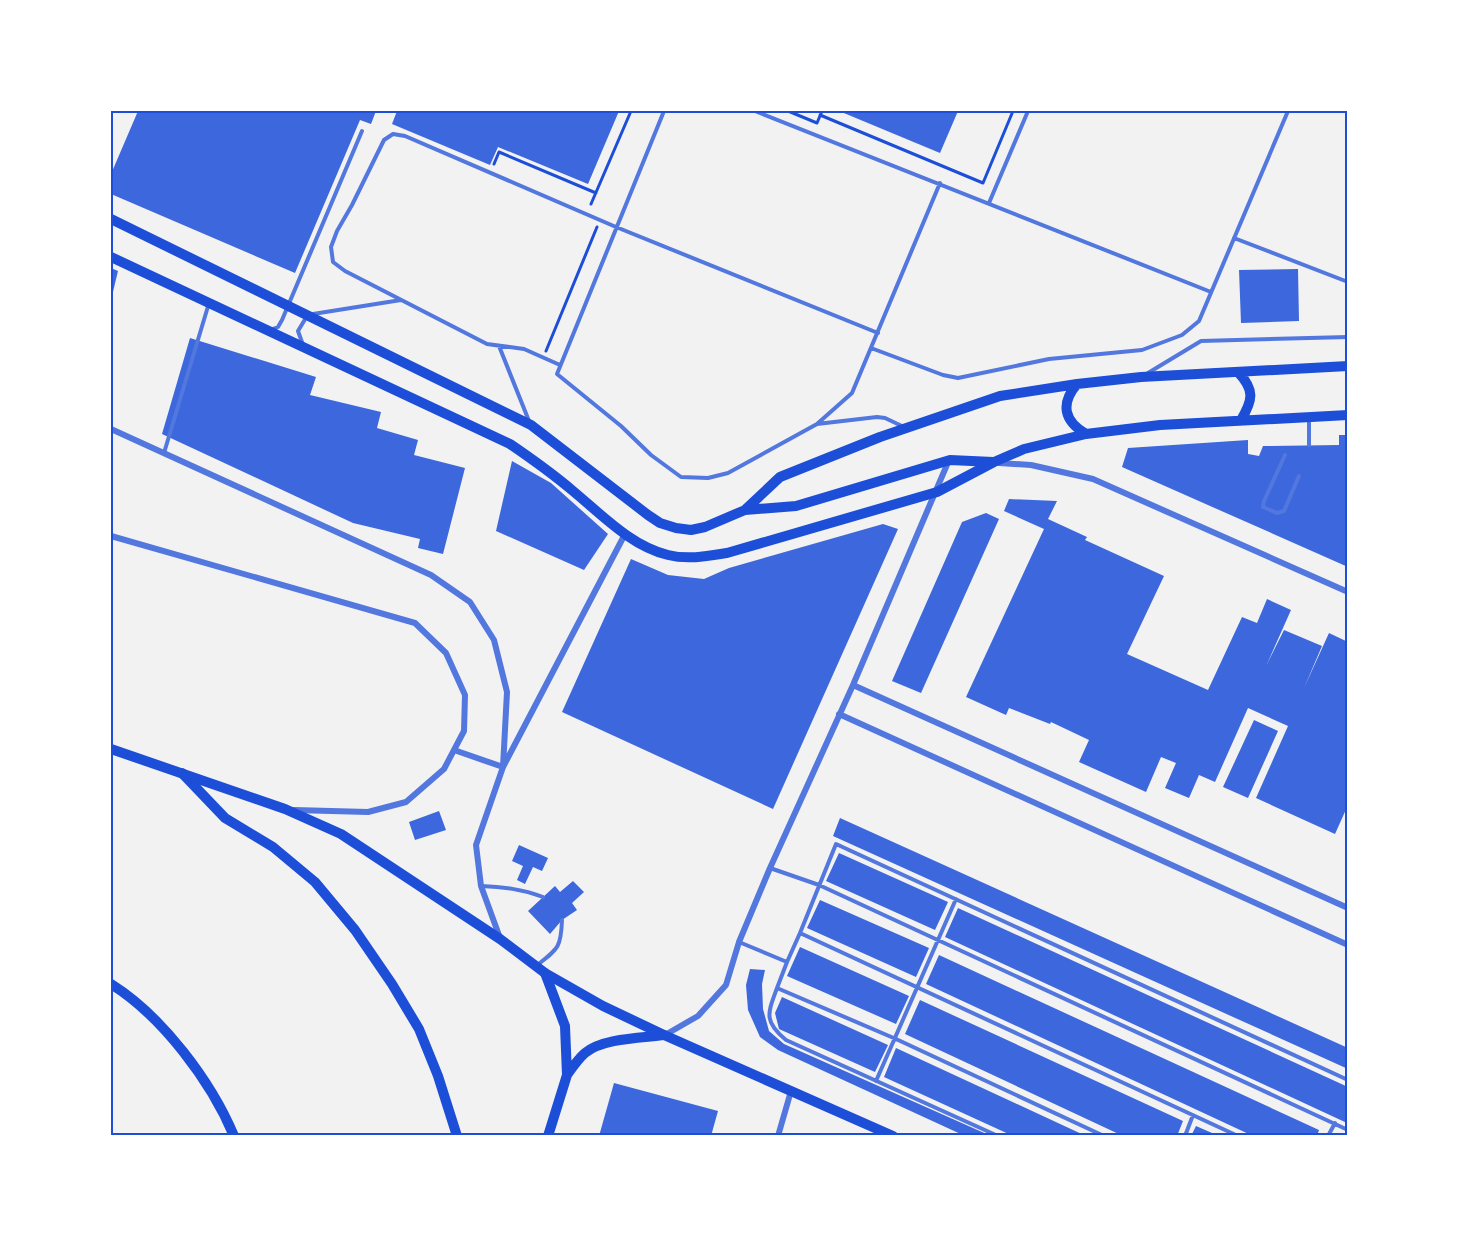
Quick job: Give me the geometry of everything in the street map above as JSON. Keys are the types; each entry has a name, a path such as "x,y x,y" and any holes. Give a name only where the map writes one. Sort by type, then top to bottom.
{"main road":[{"path":"111,219 531,424 660,523 676,528 691,530 705,527 745,510 796,506 950,460 994,462"},
{"path":"111,257 510,444 547,470 625,534 649,549 670,556 696,558 727,553 937,492 1024,449 1086,434 1160,425 1348,415"},
{"path":"745,510 780,477 907,428 1000,396 1141,377 1348,366"},
{"path":"1238,372 1250,387 1251,396 1249,407 1241,420"},
{"path":"1077,384 1070,392 1066,406 1069,418 1075,427 1086,434"},
{"path":"113,750 285,810 341,834 500,939 541,969 603,1006 893,1136"},
{"path":"182,773 225,818 273,847 315,882 355,930 419,1029 438,1076 457,1136"},
{"path":"541,969 565,1026 567,1076 548,1136"},
{"path":"111,984 162,1027 203,1076 234,1136"},
{"path":"567,1076 585,1053 598,1046 622,1040 664,1035"}],"street":[{"path":"111,429 431,574 470,602 494,640 507,692 503,767"},
{"path":"664,1035 698,1016 726,985 739,942 770,868 950,460"},
{"path":"994,462 1031,465 1093,479 1348,592"},
{"path":"500,939 482,886 476,845 503,767 625,534"},
{"path":"111,536 415,623 446,653 465,695 464,732 444,769 406,802 368,812 285,810"},
{"path":"853,684 1348,908"},
{"path":"839,714 1348,945"},
{"path":"454,750 503,767"},
{"path":"778,1136 791,1090"}],"lane":[{"path":"664,111 557,374 621,426 651,455 681,477 708,478 728,473 817,424 852,393 940,183"},
{"path":"755,111 1212,292"},
{"path":"988,202 1028,111"},
{"path":"871,348 943,375 958,378 1049,358 1142,350 1182,335 1199,321 1288,111"},
{"path":"268,331 278,327 362,131"},
{"path":"560,365 524,349 487,344 345,271 333,262 331,247 337,231 384,140 393,135 405,136 616,227 878,333"},
{"path":"1234,238 1348,282"},
{"path":"304,347 298,331 308,315 402,300"},
{"path":"164,453 209,303"},
{"path":"1141,377 1201,341 1348,337"},
{"path":"499,346 531,424"},
{"path":"817,424 877,417 885,418 907,428"},
{"path":"1308,417 1309,445"},
{"path":"1285,455 1263,501 1263,507 1277,513 1284,512 1299,476"},
{"path":"998,1136 786,1040 773,1029 768,1015 777,988 836,844 1348,1080"},
{"path":"770,868 819,885 1348,1130"},
{"path":"482,886 505,887 543,897"},
{"path":"876,1081 896,1040 956,899"},
{"path":"541,969 561,940 562,920"},
{"path":"800,933 1238,1136"},
{"path":"739,942 788,962"},
{"path":"777,988 1104,1136"},
{"path":"1185,1136 1193,1115"},
{"path":"1328,1136 1335,1123"}],"path":[{"path":"591,204 631,111"},
{"path":"788,111 817,123 821,113 983,183 1014,111"},
{"path":"490,172 499,152 596,193"},
{"path":"544,357 600,220"}],"building":[{"path":"138,111 376,111 371,124 360,120 295,273 111,194 111,174"},
{"path":"397,111 619,111 588,184 498,147 490,165 392,124"},
{"path":"839,111 958,111 940,153"},
{"path":"111,268 118,271 112,296 111,296"},
{"path":"1298,269 1299,321 1241,323 1239,270"},
{"path":"190,338 316,377 310,395 381,412 377,428 418,440 414,455 465,468 443,554 418,548 420,539 353,523 162,434"},
{"path":"1339,435 1348,435 1348,567 1122,467 1128,448 1248,440 1248,454 1259,456 1263,446 1339,445"},
{"path":"512,461 551,483 608,534 584,570 496,531"},
{"path":"1009,499 1057,501 1048,519 1087,537 1085,540 1164,576 1127,654 1208,690 1242,617 1257,623 1267,599 1291,610 1267,664 1284,630 1322,646 1304,688 1329,633 1348,642 1348,805 1335,834 1256,798 1288,726 1248,708 1215,782 1199,775 1189,798 1165,788 1176,763 1161,757 1146,792 1079,762 1089,740 1051,722 1050,724 1009,708 1006,715 966,697 1044,529 1004,511"},
{"path":"986,513 999,519 921,693 892,681 962,522"},
{"path":"883,524 898,529 773,809 562,712 631,559 668,575 704,579 729,568"},
{"path":"1254,720 1278,731 1248,798 1223,787"},
{"path":"439,811 446,830 415,840 409,822"},
{"path":"840,818 1348,1048 1348,1069 833,836"},
{"path":"519,845 548,858 542,871 533,867 525,884 517,880 523,866 512,861"},
{"path":"839,853 948,902 935,930 826,881"},
{"path":"573,881 584,892 572,903 577,910 562,920 550,934 528,911 555,886 560,892"},
{"path":"820,900 929,948 916,977 807,928"},
{"path":"958,908 1348,1087 1347,1123 945,937"},
{"path":"800,947 909,996 896,1024 787,976"},
{"path":"939,955 1319,1130 1317,1136 1253,1136 926,984"},
{"path":"750,969 765,970 762,984 763,1009 769,1031 784,1044 991,1136 965,1136 778,1050 760,1037 748,1010 746,985"},
{"path":"782,997 888,1045 875,1072 779,1029 775,1013"},
{"path":"920,1000 1183,1121 1177,1136 1123,1136 905,1034"},
{"path":"896,1048 1086,1136 1013,1136 884,1077"},
{"path":"614,1083 718,1111 711,1136 599,1136"},
{"path":"1196,1126 1219,1136 1191,1136"}]}
